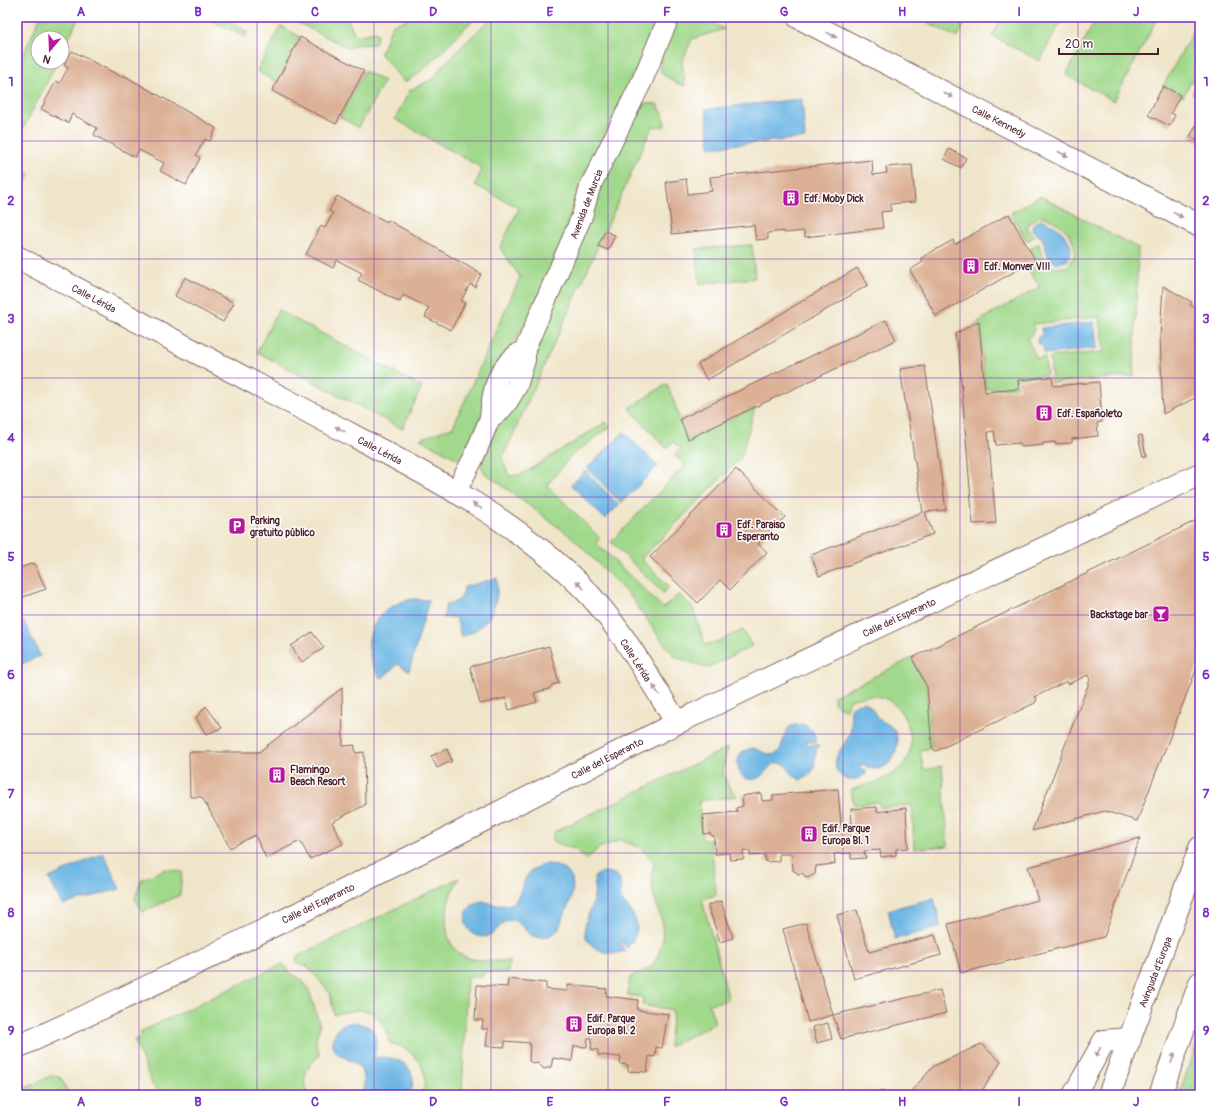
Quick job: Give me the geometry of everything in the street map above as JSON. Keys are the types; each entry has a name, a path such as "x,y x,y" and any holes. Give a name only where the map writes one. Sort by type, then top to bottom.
{"street":[{"name":"Avenida de Murcia","path":"455,493 473,459 490,418 500,411 517,386 525,360 525,349 579,223 590,187 642,81 669,17"},
{"name":"Calle Kennedy","path":"798,17 1200,226"},
{"name":"Calle Lérida","path":"17,257 414,469 500,520 548,554 581,586 612,621 677,723"},
{"name":"Calle del Esperanto","path":"17,1047 110,1005 282,921 677,723 1200,474"},
{"name":"Avinguda d'Europa","path":"1108,1095 1200,848"},
{"path":"1160,1095 1199,995"},
{"path":"1074,1095 1104,1040 1130,1039"}],"green space":[{"path":"40,17 79,17 70,35 70,30 34,30"},
{"path":"205,17 223,17 247,32 245,37"},
{"path":"287,17 346,17 356,36 375,32 378,34 375,44 353,45 350,49"},
{"path":"414,17 478,17 459,33 423,70 404,82 380,53 392,25"},
{"path":"492,17 659,17 636,70 580,183 563,240 527,323 497,363 484,411 464,455 458,459 420,439 453,427 520,277 500,248 519,208 475,185 482,168 395,119 410,90 432,79 444,64"},
{"path":"679,17 699,17 724,29 692,39 682,62 685,86 676,83 662,74 661,67 664,44"},
{"path":"918,17 968,17 957,38"},
{"path":"1002,17 1063,17 1040,61 992,36"},
{"path":"1097,17 1158,17 1114,101 1066,75"},
{"path":"1200,19 1200,98 1192,94 1198,83 1192,80 1183,97 1163,86"},
{"path":"281,26 300,37 277,82 257,71"},
{"path":"30,40 30,70 53,70 17,141 17,69"},
{"path":"364,71 384,81 359,128 340,117"},
{"path":"640,103 657,104 663,114 665,126 652,127 502,459 509,476 521,475 606,422 610,427 572,455 547,485 600,538 596,543 663,608 679,594 693,608 705,645 719,641 743,630 752,646 707,668 676,657 667,648 630,596 573,538 485,473 481,466 484,455 531,352 594,198"},
{"path":"17,167 30,174 17,198"},
{"path":"1040,196 1138,248 1134,376 1052,383 1050,357 1104,352 1100,317 1033,324 1034,330 1028,339 1036,358 1045,357 1047,375 1016,378 1016,387 985,389 979,321 1040,287 1027,268 1038,261 1031,248 1039,243 1046,263 1054,267 1066,267 1072,259 1075,251 1074,243 1064,229 1057,223 1040,216 1030,222 1027,228 1034,237 1027,241 1011,213"},
{"path":"752,245 755,278 700,284 696,249"},
{"path":"278,310 422,387 402,429 257,352"},
{"path":"667,384 688,439 755,407 741,458 641,559 669,586 663,593 611,542 685,465 674,455 681,448 673,442 666,448 629,408"},
{"path":"912,658 927,687 932,748 920,750 924,770 942,766 948,846 914,849 912,805 880,808 879,802 854,805 851,790 877,782 889,776 901,767 907,758 910,748 908,725 896,706 887,699 877,696 850,700 845,710 834,703 834,696"},
{"path":"729,747 723,767 725,779 737,796 699,801 702,840 711,840 716,895 702,899 729,1000 709,1004 715,1023 669,1047 673,1010 642,1005 643,997 627,995 630,977 650,968 657,958 663,940 662,922 653,894 652,877 654,862 639,847 620,840 599,848 586,860 576,850 552,841 554,832"},
{"path":"165,869 182,872 180,895 142,912 135,898 141,880"},
{"path":"459,878 450,897 446,916 447,933 453,947 459,953 471,959 509,961 508,973 483,972 483,977 467,977 462,1095 421,1095 425,1084 425,1076 416,1057 404,1048 391,1044 382,1024 377,1017 371,1013 364,1010 356,1010 334,1015 330,993 307,966 297,963 296,957"},
{"path":"282,964 290,973 302,980 309,990 320,1026 316,1037 316,1045 320,1055 308,1068 305,1078 308,1095 164,1095 153,1086 134,1040 142,1037 140,1032"},
{"path":"1195,1047 1200,1068 1200,1095 1179,1095"},
{"path":"53,1075 61,1078 69,1095 17,1095 17,1092"}],"water":[{"path":"802,99 805,138 710,147 706,109"},
{"path":"1042,220 1054,226 1069,242 1071,248 1067,261 1057,263 1049,259 1043,239 1033,231 1032,227 1035,222"},
{"path":"1094,322 1097,348 1044,354 1043,346 1037,343 1038,337 1042,336 1041,328"},
{"path":"624,432 658,466 621,503 587,468"},
{"path":"585,471 619,505 605,519 571,485"},
{"path":"497,578 496,598 491,615 479,628 461,637 456,617 443,618 446,604 457,602 463,594 464,587"},
{"path":"412,599 429,600 409,671 398,664 381,679 373,666 370,654 369,641 372,630 378,619 386,610 398,603"},
{"path":"24,621 40,656 17,666 17,624"},
{"path":"865,702 870,706 879,719 894,730 897,742 896,749 894,756 886,766 873,769 862,764 859,768 866,770 866,774 854,780 847,780 837,771 836,761 838,753 849,736 851,725 851,707"},
{"path":"801,724 810,728 815,736 816,743 807,741 807,745 819,745 815,756 814,769 811,773 801,780 792,774 786,765 776,763 773,764 759,778 749,779 741,775 738,761 742,752 753,748 766,753 778,753 788,729 791,726"},
{"path":"103,853 120,889 62,905 49,878"},
{"path":"548,864 566,871 571,877 573,884 570,900 556,932 544,937 537,937 531,935 515,921 510,920 504,922 488,936 483,937 475,935 468,929 466,925 466,916 468,910 472,906 477,902 483,901 500,905 510,904 516,899 527,875 535,868"},
{"path":"602,872 615,875 620,880 622,901 632,913 636,923 637,929 632,941 627,948 621,941 620,943 625,951 617,953 606,952 596,948 586,938 585,926 594,898 594,877"},
{"path":"934,898 941,927 895,939 888,910"},
{"path":"356,1022 371,1028 377,1037 374,1058 392,1058 406,1065 413,1078 409,1095 363,1095 364,1079 361,1070 355,1063 337,1053 333,1047 333,1039 338,1028 344,1024"}],"building":[{"path":"300,37 364,71 336,124 272,91"},
{"path":"72,51 122,77 123,75 216,128 210,141 205,139 196,155 200,158 186,185 160,171 164,163 139,150 135,157 94,135 97,128 72,114 68,123 41,109 56,81 60,83 67,70 70,70 70,54"},
{"path":"1163,86 1180,95 1171,113 1175,115 1170,126 1148,115"},
{"path":"1200,118 1200,142 1190,137"},
{"path":"949,149 966,158 961,168 944,159"},
{"name":"Edf. Moby Dick","path":"872,160 873,175 887,173 886,167 912,165 915,202 890,204 891,211 881,212 883,228 805,237 804,231 785,233 784,231 768,233 768,239 756,240 754,225 672,234 666,182 686,179 688,194 712,191 710,177"},
{"path":"337,196 387,222 388,220 481,274 475,287 470,284 461,301 465,303 451,330 425,317 429,308 403,295 400,302 358,280 362,273 337,260 333,268 306,254 321,226 325,228 333,213 329,211"},
{"name":"Edf. Monver VIII","path":"1009,214 1035,260 936,316 910,270 923,262 921,258 953,240 955,244"},
{"path":"605,231 615,235 608,250 598,246"},
{"path":"857,268 868,285 707,380 698,364"},
{"path":"185,277 234,303 223,322 175,296"},
{"path":"1163,286 1192,302 1190,305 1199,310 1200,308 1200,405 1197,397 1163,414 1160,337"},
{"path":"886,320 896,340 688,439 680,419"},
{"path":"979,321 985,392 1019,389 1018,380 1052,377 1053,386 1099,382 1102,422 1097,423 1098,436 1072,439 1072,443 1055,444 1055,442 1043,443 1043,445 1021,447 1020,443 996,445 994,431 988,432 996,523 973,524 959,355 955,334"},
{"path":"925,366 946,510 925,512 933,534 819,576 811,555 923,512 900,369"},
{"path":"1142,435 1146,456 1143,457 1138,436"},
{"name":"Edf. Paraiso Esperanto","path":"736,469 785,517 758,544 767,552 730,590 720,580 698,603 650,557"},
{"path":"1195,521 1200,531 1200,660 1137,821 1105,811 1032,831 1090,680 1088,675 1068,684 1067,681 1035,697 1037,699 1035,703 936,751 932,748 927,687 912,658"},
{"path":"34,563 46,589 17,599 17,569"},
{"path":"312,632 324,648 302,662 291,646"},
{"path":"549,646 559,683 552,685 549,689 534,693 537,702 509,710 506,698 480,704 470,667"},
{"name":"Flamingo Beach Resort","path":"342,688 343,746 355,745 355,753 364,752 365,805 332,822 343,844 310,859 300,841 266,858 255,835 230,848 202,797 190,797 189,752 259,752"},
{"path":"206,706 222,728 206,734 196,718"},
{"path":"447,749 452,761 437,768 431,756"},
{"name":"Edif. Parque Europa Bl. 1","path":"838,789 841,825 852,824 851,809 877,807 877,812 906,808 908,848 896,849 896,855 881,857 880,850 864,851 866,858 851,859 851,853 834,854 835,864 816,866 815,874 807,878 802,873 798,874 793,871 792,854 779,854 779,861 766,862 765,855 750,856 750,851 743,851 744,859 730,860 729,853 715,854 714,836 710,833 704,834 703,815 737,812 736,808 743,806 742,796 761,793 762,801 773,800 773,795"},
{"path":"1140,838 1104,937 961,973 948,924 1038,900 1028,867"},
{"path":"721,901 733,938 720,942 708,905"},
{"path":"857,910 869,952 935,935 941,955 854,979 837,915"},
{"path":"806,923 833,1015 808,1022 783,929"},
{"name":"Edif. Parque Europa Bl. 2","path":"508,979 546,983 546,989 568,991 568,985 607,989 606,996 638,1000 637,1010 668,1014 662,1048 656,1047 655,1057 649,1056 647,1072 628,1071 628,1065 620,1064 621,1057 598,1055 598,1050 591,1049 592,1038 588,1038 587,1047 574,1046 572,1061 553,1058 551,1067 544,1069 538,1063 534,1064 529,1061 530,1043 505,1041 505,1047 486,1046 488,1029 482,1029 483,1020 475,1020 477,985 507,987"},
{"path":"940,990 946,1013 841,1039 833,1015"},
{"path":"828,1023 832,1039 817,1043 813,1027"},
{"path":"981,1044 1001,1062 979,1095 793,1095 792,1091 910,1092 934,1066"}],"place":[{"name":"Edf. Moby Dick","path":"791,198"},
{"name":"Edf. Monver VIII","path":"971,266"},
{"name":"Edf. Españoleto","path":"1044,413"},
{"name":"Parking gratuito público","path":"237,526"},
{"name":"Edf. Paraiso Esperanto","path":"724,530"},
{"name":"Backstage bar","path":"1161,614"},
{"name":"Flamingo Beach Resort","path":"277,775"},
{"name":"Edif. Parque Europa Bl. 1","path":"809,834"},
{"name":"Edif. Parque Europa Bl. 2","path":"574,1024"}]}
